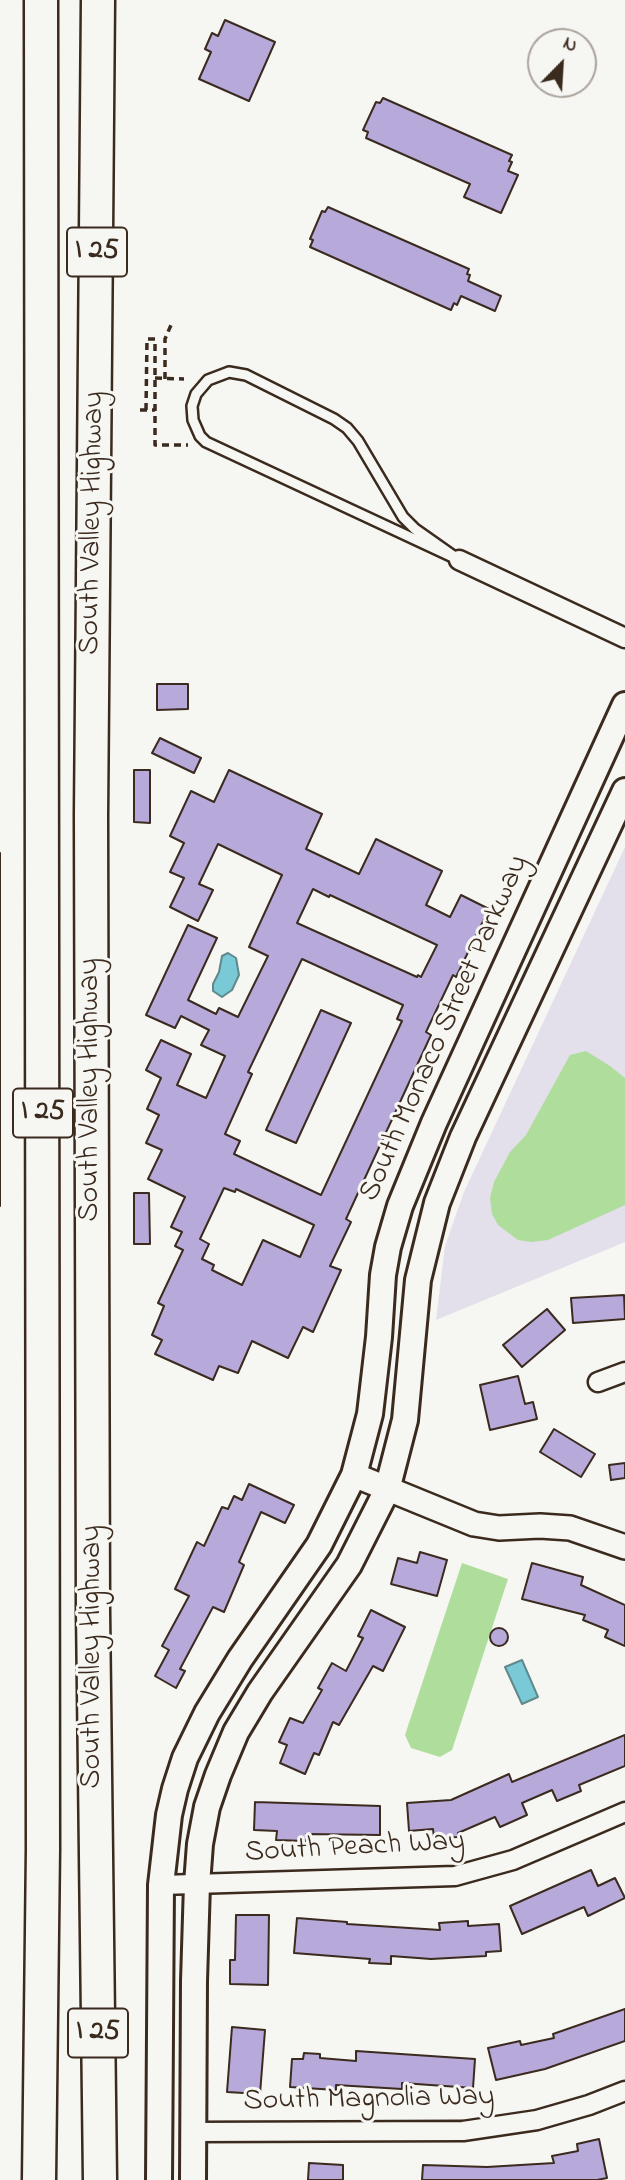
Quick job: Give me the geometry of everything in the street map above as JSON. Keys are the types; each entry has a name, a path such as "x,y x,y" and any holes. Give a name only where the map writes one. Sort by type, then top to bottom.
{"highway":[{"path":"29,0 42,123"},
{"name":"South Valley Highway","path":"39,2180 43,1848 41,0"},
{"name":"South Valley Highway","path":"98,0 99,140 91,746 93,1611 100,2180"},
{"path":"99,140 110,0"}],"main road":[{"name":"South Monaco Street Parkway","path":"159,2180 160,1885 172,1802 195,1736 223,1684 319,1545 354,1475 370,1414 383,1275 400,1206 433,1123 625,705"},
{"name":"South Monaco Street Parkway","path":"193,2180 197,1884 204,1818 231,1742 260,1692 349,1565 387,1490 405,1420 418,1280 437,1203 463,1137 625,791"}],"street":[{"path":"459,560 625,638"},
{"path":"598,1382 625,1372"},
{"path":"354,1475 462,1520 484,1526 570,1528 625,1547"},
{"name":"South Peach Way","path":"160,1885 456,1875 513,1860 625,1812"},
{"name":"South Magnolia Way","path":"193,2132 463,2131 537,2120 625,2091"}],"lane":[{"path":"238,373 334,419 347,428 358,441 402,517 459,560 212,446 200,436 193,420 192,406 199,389 218,374 238,373"}],"path":[{"path":"165,379 165,339 171,325"},
{"path":"146,410 147,339 155,339 155,444 188,445"},
{"path":"155,378 184,379"},
{"path":"140,410 155,410"}],"shaded area":[{"path":"625,847 625,1242 436,1320 445,1246 464,1192"}],"green space":[{"path":"586,1051 625,1078 625,1205 548,1240 518,1240 498,1225 492,1214 490,1198 494,1182 510,1152 526,1135 570,1055"},
{"path":"462,1563 508,1579 452,1750 440,1757 411,1748 405,1735"}],"water":[{"path":"228,953 236,958 239,975 232,990 222,997 213,991 213,984 222,956"},
{"path":"522,1660 538,1697 522,1704 505,1667"}],"building":[{"path":"225,20 275,42 249,101 199,79 211,52 205,49 212,33 218,36"},
{"path":"383,98 512,155 508,171 518,175 501,213 464,197 470,184 366,138 368,132 363,130 376,102 380,103"},
{"path":"328,207 469,269 468,281 501,296 495,311 461,296 451,310 310,247 313,240 310,239 322,211 325,212"},
{"path":"157,684 188,684 188,709 157,710"},
{"path":"160,738 201,758 194,773 152,753"},
{"path":"134,770 150,770 150,823 134,822"},
{"path":"229,770 322,814 306,849 359,874 376,839 442,871 426,905 450,917 461,895 489,909 426,1032 431,1035 346,1219 351,1222 330,1266 341,1270 313,1332 303,1327 288,1358 252,1341 238,1373 219,1366 213,1380 155,1354 162,1340 152,1335 164,1306 158,1303 183,1250 175,1246 182,1232 171,1227 185,1197 148,1179 162,1150 146,1143 159,1115 147,1109 161,1078 146,1070 161,1040 191,1054 177,1085 206,1098 225,1056 201,1045 209,1030 181,1016 175,1028 146,1015 188,925 217,938 188,1000 216,1014 219,1008 238,1017 268,956 249,947 282,875 218,844 199,884 213,890 198,921 170,907 184,878 170,872 184,843 170,836 191,791 214,802","holes":["313,889 437,945 421,977 297,923","302,959 403,1005 397,1019 402,1021 321,1195 234,1154 240,1141 225,1134 252,1074 248,1072","224,1188 235,1192 236,1189 314,1225 300,1257 263,1240 242,1285 212,1270 214,1265 202,1259 209,1244 200,1239"]},
{"path":"321,1010 351,1023 296,1143 266,1130"},
{"path":"134,1193 149,1193 150,1244 134,1244"},
{"path":"624,1295 625,1319 573,1323 571,1298"},
{"path":"547,1309 565,1330 522,1367 503,1345"},
{"path":"518,1376 525,1404 533,1402 537,1419 490,1430 480,1385"},
{"path":"554,1429 595,1454 581,1477 540,1452"},
{"path":"625,1463 625,1478 611,1480 609,1465"},
{"path":"249,1484 294,1505 285,1523 261,1512 239,1562 244,1565 224,1612 213,1607 180,1669 185,1671 176,1688 155,1676 169,1650 162,1646 189,1596 175,1589 197,1542 204,1546 222,1507 228,1509 234,1496 242,1500"},
{"path":"420,1552 447,1560 437,1596 391,1584 398,1558 417,1563"},
{"path":"532,1563 583,1577 581,1585 625,1605 625,1646 605,1637 608,1630 583,1620 585,1615 522,1599"},
{"path":"371,1610 405,1627 383,1671 373,1666 339,1725 333,1722 319,1755 314,1753 305,1774 280,1763 287,1745 279,1742 290,1718 303,1723 322,1690 318,1688 332,1663 346,1671 363,1638 358,1636"},
{"path":"495,1628 503,1628 508,1637 506,1644 495,1646 490,1641 490,1633"},
{"path":"625,1735 625,1766 579,1785 581,1791 557,1801 552,1790 522,1803 527,1815 500,1827 495,1817 458,1833 458,1837 434,1838 433,1829 409,1831 407,1803 451,1800 509,1774 512,1782"},
{"path":"255,1802 380,1806 380,1835 306,1834 306,1841 276,1840 277,1831 254,1830"},
{"path":"591,1870 598,1886 615,1878 625,1898 588,1916 584,1907 522,1934 510,1906"},
{"path":"236,1915 269,1915 268,1985 230,1984 230,1960 235,1960"},
{"path":"297,1918 440,1930 439,1923 468,1921 468,1926 499,1924 501,1951 486,1952 486,1956 431,1959 391,1956 391,1964 369,1963 370,1959 294,1953"},
{"path":"625,2009 625,2041 545,2069 496,2080 488,2048 520,2041 521,2045 554,2038 553,2034"},
{"path":"232,2027 265,2030 260,2094 227,2092"},
{"path":"356,2051 475,2059 473,2088 402,2083 402,2089 336,2085 336,2090 290,2087 292,2059 303,2059 304,2053 320,2054 320,2058 356,2061"},
{"path":"599,2139 607,2178 422,2180 423,2165 487,2167 554,2163 552,2156 578,2151 577,2144"},
{"path":"309,2163 343,2165 343,2180 308,2180"}],"tram line":[{"path":"0,853 0,1206"}]}
